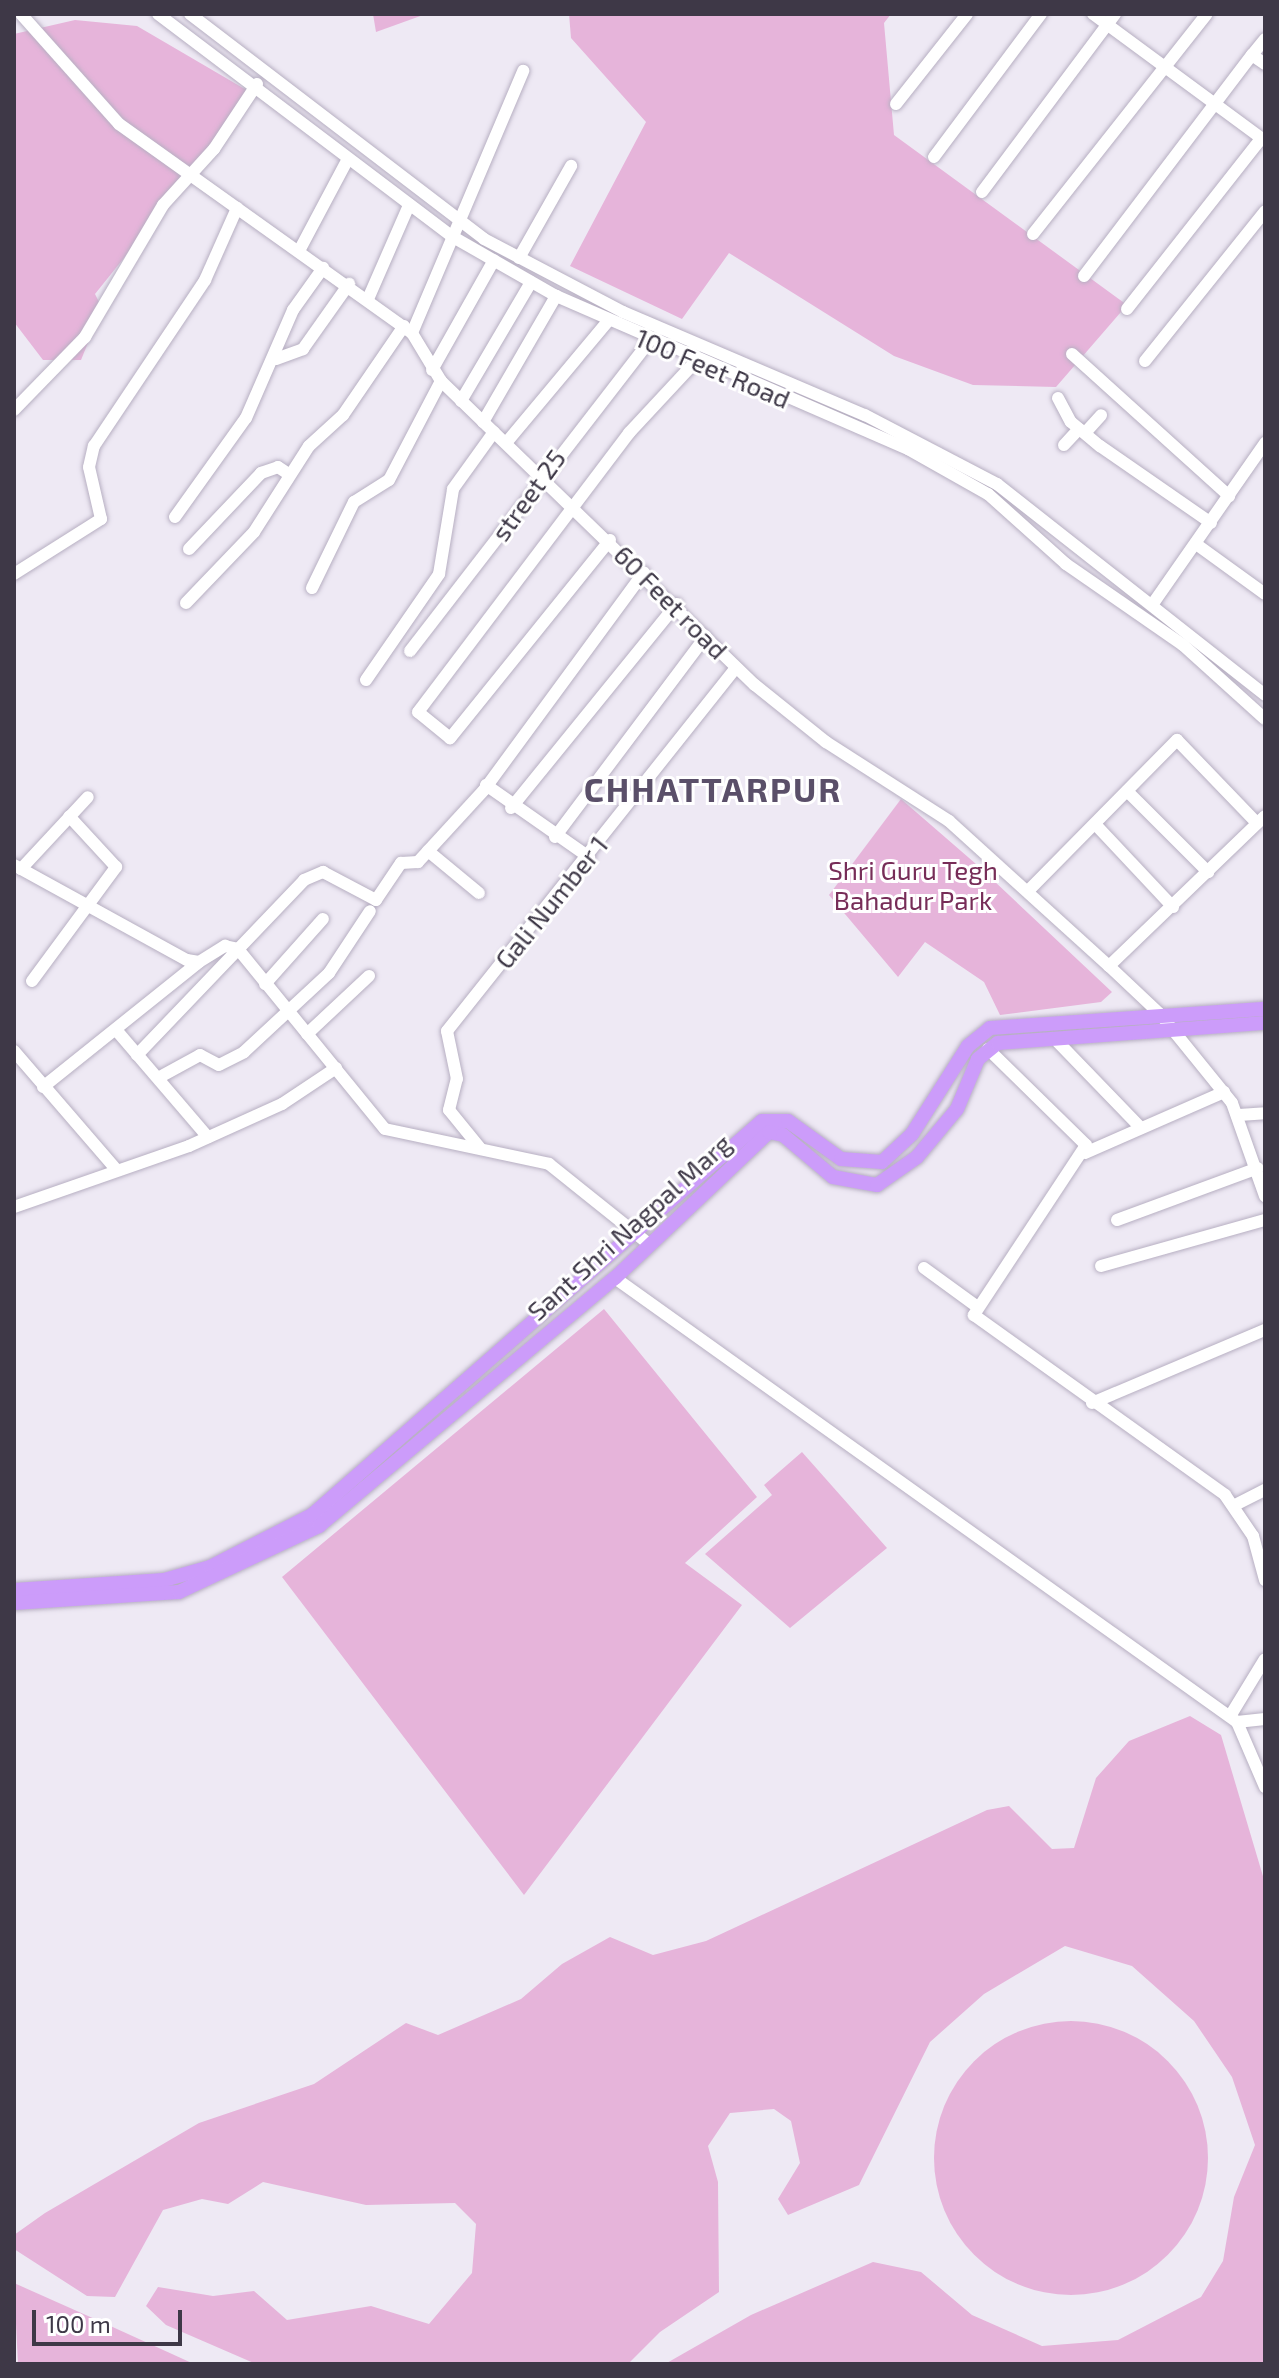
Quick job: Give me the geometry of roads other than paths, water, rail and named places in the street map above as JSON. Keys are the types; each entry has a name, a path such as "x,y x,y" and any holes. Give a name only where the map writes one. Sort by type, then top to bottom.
{"main road":[{"name":"Sant Shri Nagpal Marg","path":"14,1590 125,1587 210,1567 312,1515 423,1423 762,1121 788,1121 841,1159 882,1162 930,1111 978,1034 1160,1014 1265,1009"},
{"path":"988,1049 1054,1038 1265,1023"},
{"name":"Sant Shri Nagpal Marg","path":"14,1603 125,1601 221,1578 319,1526 432,1436 615,1278 769,1132 783,1135 833,1177 877,1185 892,1178 957,1109 988,1049"},
{"path":"423,1423 432,1436"}],"street":[{"path":"18,16 36,14"},
{"name":"100 Feet Road","path":"158,14 257,84 348,159 453,237 607,322 695,362 833,410 988,494 1066,564 1183,645 1265,719"},
{"name":"100 Feet Road","path":"190,14 460,222 519,258 833,410 997,484 1265,695"},
{"path":"896,104 967,14"},
{"path":"934,157 1041,14"},
{"path":"1093,14 1111,19 1165,67 1263,140 1127,309"},
{"path":"1033,234 1207,14"},
{"name":"60 Feet road","path":"18,16 55,45 119,124 349,284 408,330 437,376 461,401 677,604 736,668 826,742 949,821 1029,890 1160,1014 1224,1092 1239,1115 1265,1196"},
{"path":"982,192 1111,19"},
{"path":"1084,276 1213,103 1265,39"},
{"path":"1252,55 1265,64"},
{"path":"186,603 246,542 290,475 408,330 460,222 523,71"},
{"path":"14,410 85,337 128,257 214,149 257,84"},
{"path":"299,251 348,159"},
{"path":"519,258 571,166"},
{"path":"368,299 409,205"},
{"path":"14,574 101,519 89,467 94,446 205,280 237,208"},
{"path":"1145,361 1265,211"},
{"path":"312,588 354,502 389,480 494,260"},
{"path":"175,517 223,456 276,359 293,310 323,268"},
{"path":"461,401 531,282"},
{"path":"276,359 303,349 349,284"},
{"path":"483,422 556,296"},
{"path":"506,443 607,322"},
{"name":"street 25","path":"410,651 540,478 650,341"},
{"path":"1072,354 1229,496"},
{"path":"610,540 450,738 418,712 575,507 695,362"},
{"path":"1058,398 1082,431 1211,523"},
{"path":"1064,445 1101,415"},
{"path":"366,680 439,574 453,489 494,432"},
{"path":"1152,605 1265,443"},
{"path":"189,549 261,473 278,467 290,475"},
{"path":"1196,544 1265,594"},
{"path":"137,1055 241,952 304,880 323,872 376,900 401,863 418,862 486,785 644,572"},
{"path":"511,808 677,604"},
{"path":"555,837 706,636"},
{"name":"Gali Number 1","path":"480,1148 449,1110 456,1073 444,1037 736,668"},
{"path":"1029,890 1177,740 1261,820 1109,966"},
{"path":"486,785 511,808 589,857"},
{"path":"1127,791 1208,872"},
{"path":"88,797 18,867 199,962"},
{"path":"32,981 116,867 69,816"},
{"path":"1095,824 1173,907"},
{"path":"428,851 479,893"},
{"path":"158,1078 200,1055 224,1064 288,1013 329,973 370,911"},
{"path":"265,984 323,919"},
{"path":"43,1087 117,1031 199,962 225,946 241,952 288,1013 391,1132 480,1148 559,1169 649,1244"},
{"path":"307,1034 369,976"},
{"path":"117,1031 208,1137"},
{"path":"1054,1038 1141,1128"},
{"path":"988,1049 1084,1140 1085,1153"},
{"path":"14,1051 115,1168"},
{"path":"14,1207 115,1168 208,1137 282,1104 336,1068"},
{"path":"1224,1092 1085,1153 975,1305 977,1319 1235,1505 1265,1580"},
{"path":"1239,1115 1265,1113"},
{"path":"1117,1220 1258,1168"},
{"path":"1101,1266 1265,1220"},
{"path":"924,1268 975,1305"},
{"path":"615,1278 1235,1718 1265,1787"},
{"path":"1092,1403 1265,1330"},
{"path":"1235,1505 1265,1490"},
{"path":"1235,1718 1265,1659"},
{"path":"1235,1718 1265,1719"}],"district":[{"name":"CHHATTARPUR","path":"713,789"}],"park label":[{"name":"Shri Guru Tegh Bahadur Park","path":"913,885"}]}
